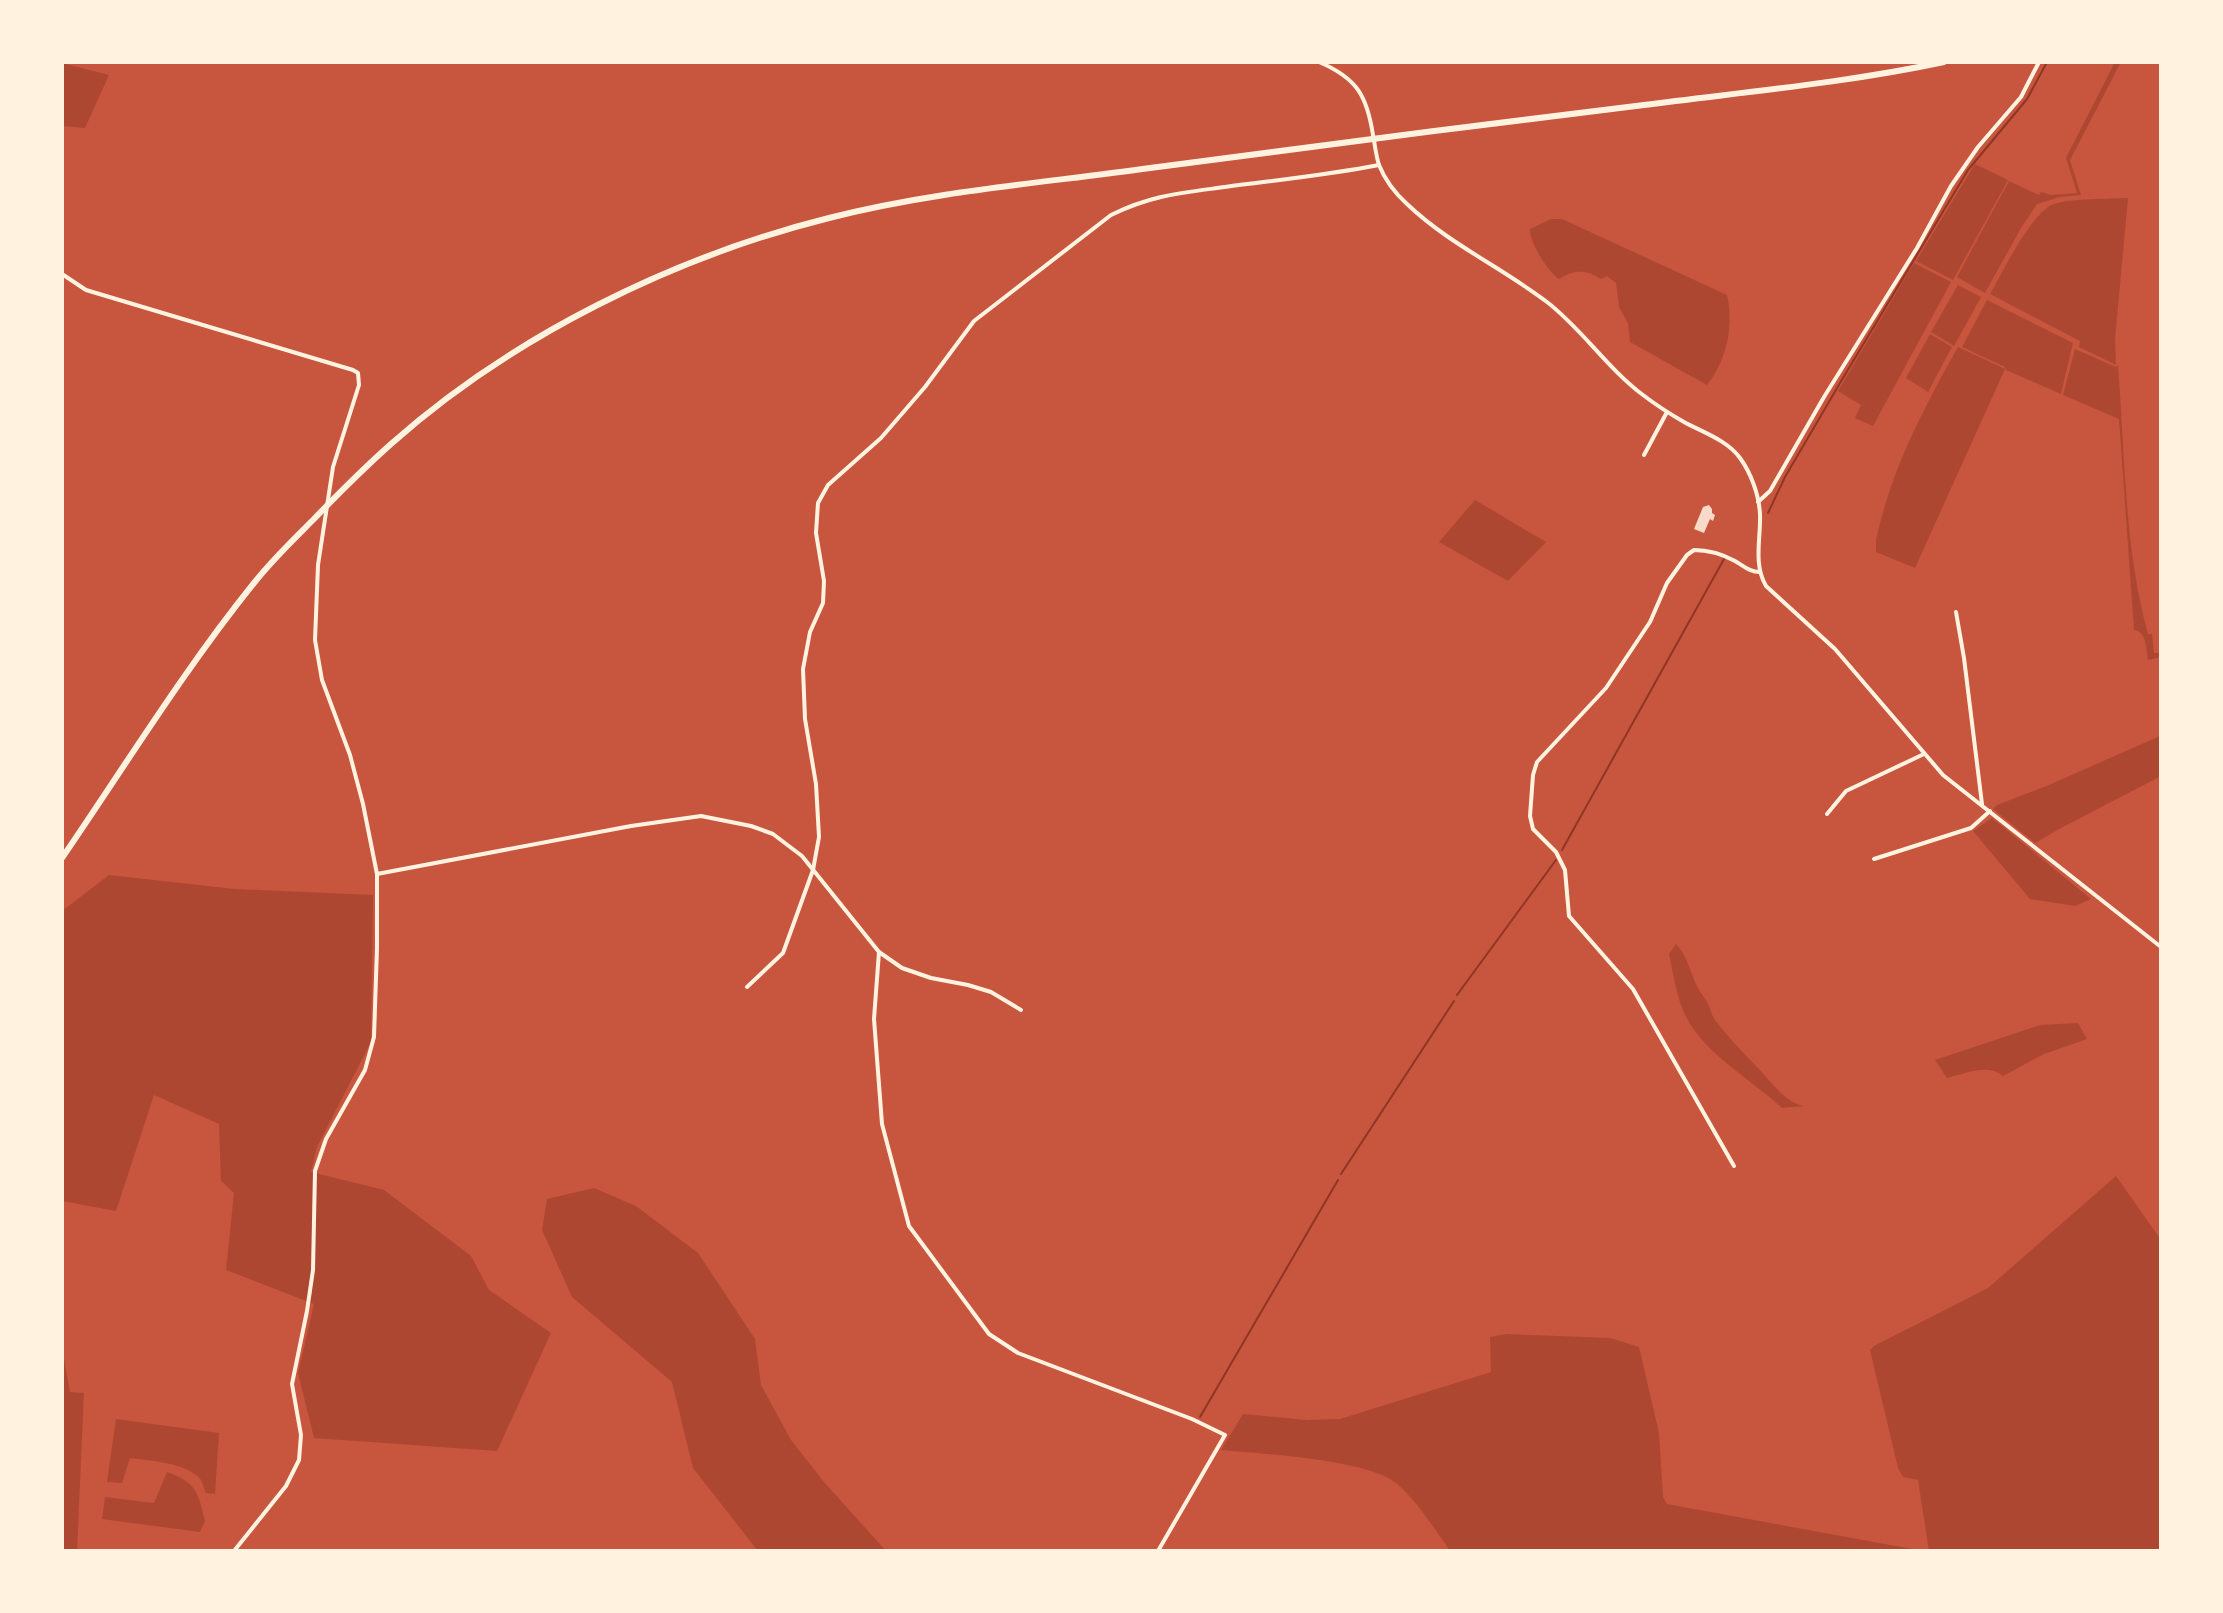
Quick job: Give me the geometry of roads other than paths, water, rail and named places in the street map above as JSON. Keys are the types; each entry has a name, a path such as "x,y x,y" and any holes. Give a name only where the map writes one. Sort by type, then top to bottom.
{"main road":[{"path":"62,858 139,742 254,583 346,487 391,443 464,386 570,320 630,290 771,235 858,211 979,190 1726,95 1944,62"}],"street":[{"path":"1319,62 1335,68 1354,83 1368,106 1379,165 1400,197 1437,229 1547,302 1622,378 1667,412 1739,456 1758,502 1760,572 1771,592 1835,649 1943,775 2161,947"},
{"path":"1758,502 1770,491 1956,178 2021,97 2039,62"},
{"path":"747,987 783,953 813,870 819,837 816,784 805,719 803,669 810,632 823,603 824,581 816,533 818,503 828,485 881,438 925,387 974,321 1111,215 1137,202 1188,191 1335,174 1379,165"},
{"path":"62,274 86,290 358,373 359,385 333,467 318,565 315,640 322,680 350,755 363,804 377,874 376,1018 365,1070 326,1139 315,1171 313,1270 292,1384 301,1435 299,1460 286,1486 234,1551"},
{"path":"1644,455 1667,412"},
{"path":"1734,1166 1633,989 1569,916 1565,870 1556,852 1533,829 1530,816 1537,762 1606,688 1650,622 1667,583 1687,555 1694,550 1715,553 1754,573 1760,572"},
{"path":"1956,612 1982,806"},
{"path":"1827,814 1846,791 1924,754"},
{"path":"1874,859 1971,828 1990,811"},
{"path":"377,874 631,826 701,816 751,826 773,834 802,856 879,952 902,968 991,992 1021,1010"},
{"path":"879,952 874,1019 882,1124 909,1226 989,1334 1018,1353 1192,1419 1225,1435 1158,1551"}],"waterway":[{"path":"1768,513 1785,477 1968,170 2027,99 2047,62"},
{"path":"1562,850 1724,559"},
{"path":"1457,995 1556,860"},
{"path":"1341,1174 1454,1001"},
{"path":"1200,1417 1338,1180"}]}
